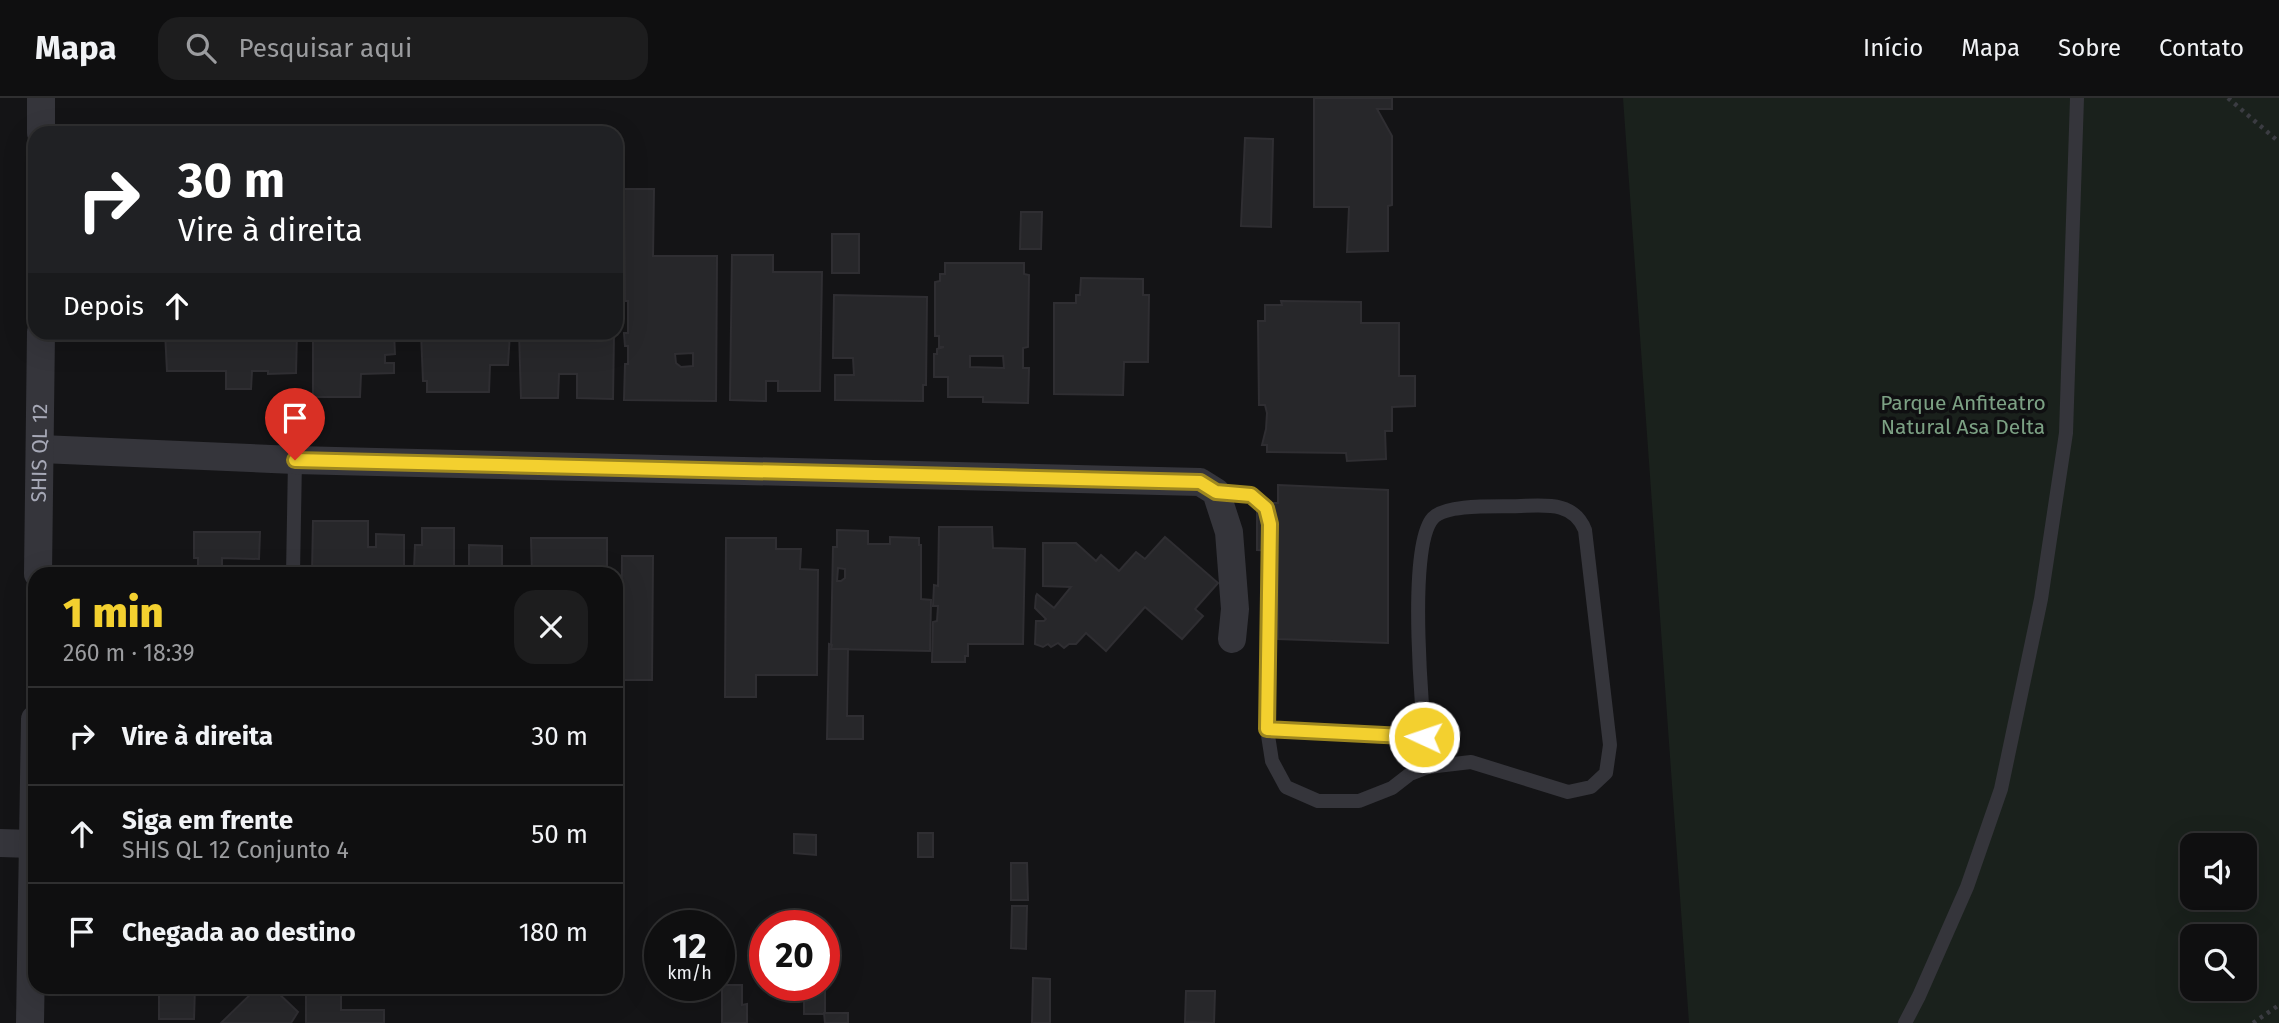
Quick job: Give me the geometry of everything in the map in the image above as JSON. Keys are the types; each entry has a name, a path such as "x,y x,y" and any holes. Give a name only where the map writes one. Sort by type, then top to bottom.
{"street":[{"path":"41,98 41,126"},
{"name":"SHIS QL 12","path":"38,567 41,340"},
{"path":"41,449 295,460 1200,482 1216,492 1229,532 1235,609 1233,639"},
{"path":"0,844 28,844"},
{"path":"30,994 30,1023"}],"lane":[{"path":"1905,1023 1967,887 2001,789 2040,598 2066,433 2077,98"},
{"path":"293,567 295,460"},
{"path":"1216,492 1251,495 1266,508 1270,524 1267,729 1272,761 1286,787 1318,801 1359,801 1392,788 1410,774 1428,767 1471,762 1568,792 1591,787 1606,773 1610,745 1585,530 1575,514 1566,507 1538,505 1447,509 1432,518 1422,543 1418,593 1424,737 1428,767"},
{"path":"1267,729 1424,737"}],"path":[{"path":"2228,98 2279,142"},
{"path":"2253,1023 2279,1005"}],"green space":[{"name":"Parque Anfiteatro Natural Asa Delta","path":"1623,98 2279,98 2279,1023 1689,1023"}],"building":[{"path":"1314,98 1392,98 1392,109 1377,109 1392,136 1392,205 1388,206 1388,251 1347,252 1349,207 1314,207"},
{"path":"1245,138 1273,139 1271,227 1241,226"},
{"path":"624,189 654,189 653,256 717,256 716,401 624,400 625,364 628,364 628,346 625,346 624,333 628,333 628,301 625,301","holes":["693,353 693,366 681,367 676,363 675,354"]},
{"path":"1021,212 1042,212 1041,249 1020,249"},
{"path":"832,234 859,234 859,273 832,273"},
{"path":"732,255 773,255 773,272 822,272 820,391 778,391 778,381 766,381 766,401 730,400"},
{"path":"945,263 1024,263 1024,274 1029,275 1028,347 1023,348 1023,368 1029,368 1028,403 983,402 983,397 948,397 948,377 934,377 934,354 937,354 937,349 944,347 939,347 939,336 935,336 935,282 940,281 940,274 945,274","holes":["970,356 1003,356 1004,368 970,367"]},
{"path":"1081,278 1143,279 1143,295 1149,295 1148,362 1124,362 1123,395 1054,394 1054,303 1076,303 1076,295 1080,295"},
{"path":"834,295 927,297 926,385 923,385 923,401 835,400 835,375 854,375 853,358 833,358"},
{"path":"1281,301 1361,302 1361,323 1399,323 1399,376 1415,376 1415,406 1392,407 1392,431 1385,431 1386,459 1347,461 1346,453 1267,452 1267,445 1262,445 1267,413 1265,405 1259,405 1258,321 1265,321 1265,305 1282,305"},
{"path":"165,340 297,340 296,373 268,374 268,371 252,371 251,389 226,389 226,371 167,371"},
{"path":"313,340 394,340 395,354 385,355 385,363 394,363 394,373 361,374 360,397 313,397"},
{"path":"421,340 510,340 508,365 490,365 489,392 427,392 427,381 423,381"},
{"path":"519,340 614,340 613,399 577,398 577,374 559,374 558,398 521,398"},
{"path":"1278,485 1388,490 1388,643 1278,639 1278,551 1257,550 1257,503 1278,503"},
{"path":"313,521 368,521 368,547 376,547 376,534 404,535 404,567 312,567"},
{"path":"939,527 992,527 993,548 1025,549 1023,644 968,644 965,662 932,662 933,622 937,621 938,606 933,606 934,585 938,586"},
{"path":"422,528 454,528 454,567 414,567 415,545 422,545"},
{"path":"837,530 868,531 868,544 890,544 890,537 919,538 921,599 931,600 930,651 831,649 833,547 837,547","holes":["838,568 845,569 845,578 837,581"]},
{"path":"194,532 260,532 259,559 222,558 222,567 198,567 198,558 194,558"},
{"path":"1165,537 1218,583 1195,609 1203,616 1182,639 1145,607 1106,651 1086,633 1076,644 1069,644 1064,648 1058,643 1051,647 1048,644 1043,647 1035,644 1036,621 1046,619 1035,608 1037,594 1054,608 1071,587 1043,586 1043,543 1076,543 1096,561 1101,555 1119,571 1136,552 1145,559"},
{"path":"531,538 607,538 607,567 532,567"},
{"path":"726,538 776,538 776,549 801,549 800,569 818,570 817,675 756,675 756,697 725,697"},
{"path":"469,545 502,546 502,567 469,567"},
{"path":"622,556 653,556 652,680 623,680"},
{"path":"829,644 832,645 831,649 848,649 847,716 863,716 863,739 827,739"},
{"path":"918,833 933,833 933,857 918,857"},
{"path":"794,834 816,835 816,855 794,853"},
{"path":"1011,863 1027,863 1028,900 1011,900"},
{"path":"1012,906 1027,906 1026,949 1011,948"},
{"path":"1033,978 1050,979 1050,1023 1032,1023"},
{"path":"735,985 742,985 742,1005 747,1004 747,1023 722,1023 722,1001 735,1001"},
{"path":"1186,991 1215,991 1214,1023 1185,1022"},
{"path":"159,994 195,994 194,1019 159,1019"},
{"path":"251,994 279,994 298,1012 291,1023 221,1023"},
{"path":"306,994 341,994 341,1010 384,1010 384,1023 306,1023"},
{"path":"804,1001 825,1001 825,1014 804,1014"},
{"path":"824,1013 848,1013 848,1023 825,1023"}],"route":[{"path":"295,460 1200,482 1216,492 1251,495 1266,508 1270,524 1267,729 1424,737"}]}
